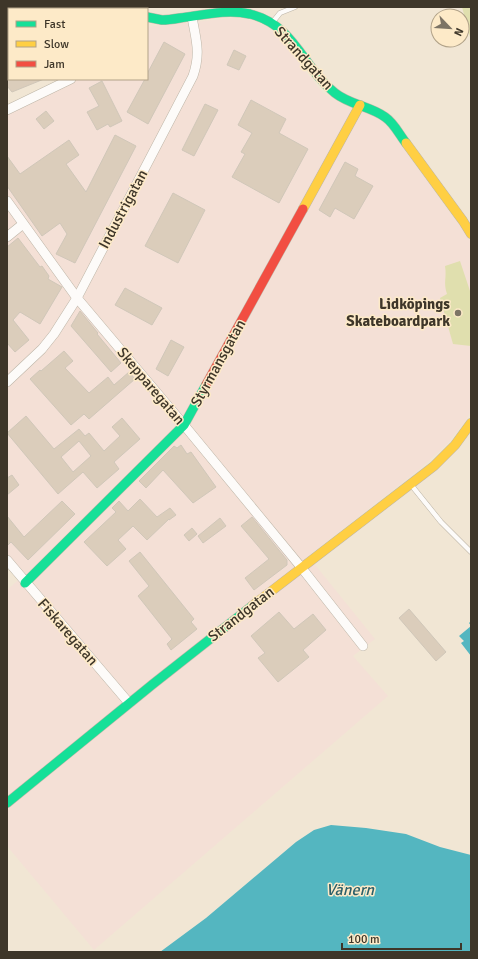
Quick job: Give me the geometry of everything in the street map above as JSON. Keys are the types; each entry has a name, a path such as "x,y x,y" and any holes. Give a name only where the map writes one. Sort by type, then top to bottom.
{"street":[{"name":"Strandgatan","path":"148,17 163,20 248,10 272,23 288,36 329,88 344,100 360,105 384,116 392,124 463,220 471,234"},
{"name":"Industrigatan","path":"7,382 42,349 54,334 77,298 193,76 198,64 199,53 192,17"},
{"path":"7,110 69,80"},
{"name":"Styrmansgatan","path":"25,583 184,425 360,105"},
{"name":"Skepparegatan","path":"7,201 77,298 301,567 363,646"},
{"path":"7,237 23,224"},
{"name":"Strandgatan","path":"7,803 129,703 301,567 411,484 451,449 468,429 471,423"},
{"name":"Fiskaregatan","path":"7,560 25,583 129,703"}],"lane":[{"path":"272,23 280,13 294,7"},
{"path":"411,484 442,522 471,552"}],"shaded area":[{"path":"232,18 251,20 267,27 282,38 301,66 323,93 345,106 381,118 471,242 471,411 448,443 421,468 308,556 375,639 353,656 388,696 94,950 7,846 7,590 24,575 7,553 7,115 77,80 148,80 148,27"}],"green space":[{"path":"471,7 471,37 470,8 462,8"},
{"name":"Lidköpings Skateboardpark","path":"460,261 471,294 471,346 453,344 440,298 447,294 445,286 445,266"}],"water":[{"path":"471,626 471,656 461,643 464,641 459,636"},
{"name":"Vänern","path":"331,825 406,834 440,847 471,855 471,952 160,952 206,918 296,842 314,830"}],"building":[{"path":"164,42 185,54 148,124 127,112 144,80 148,80 148,72"},
{"path":"234,50 246,56 239,70 227,65"},
{"path":"7,79 42,80 12,92 7,86"},
{"path":"102,81 122,121 110,127 108,124 97,130 87,112 99,106 89,88"},
{"path":"251,100 286,119 279,133 308,149 279,203 232,177 245,154 241,152 252,133 238,125"},
{"path":"205,104 218,110 194,156 182,150"},
{"path":"46,111 54,121 44,129 36,119"},
{"path":"115,135 136,146 75,263 56,254 67,234 60,223 42,236 7,186 7,156 20,174 69,140 79,155 66,164 86,192"},
{"path":"345,162 358,169 355,176 373,186 354,219 335,208 330,217 319,210"},
{"path":"173,193 205,210 178,263 145,246"},
{"path":"18,238 40,267 42,266 49,276 48,279 62,287 40,324 20,312 13,320 29,340 15,352 7,343 7,247"},
{"path":"125,288 162,308 152,325 115,305"},
{"path":"80,311 121,363 111,372 71,326"},
{"path":"171,340 184,347 168,376 156,369"},
{"path":"64,351 73,361 65,368 89,393 108,377 114,385 129,372 135,379 89,419 84,414 71,425 30,379"},
{"path":"26,416 54,449 79,429 85,436 89,433 104,451 120,436 112,427 122,418 140,439 114,462 119,469 97,488 83,472 58,494 7,433","holes":["79,441 91,456 73,472 61,457"]},
{"path":"181,445 187,454 191,452 216,487 193,503 163,470 146,488 139,481 174,446 177,448"},
{"path":"12,475 19,485 7,495 7,478"},
{"path":"140,499 157,517 170,508 176,515 169,519 147,540 133,526 118,540 126,549 107,566 84,542 116,512 112,508 119,501 128,511"},
{"path":"62,501 75,514 28,560 11,542 7,546 7,516 24,537"},
{"path":"252,517 287,560 287,565 254,590 245,578 269,559 241,526"},
{"path":"220,518 226,526 203,543 198,536"},
{"path":"192,528 197,534 189,541 184,535"},
{"path":"140,552 194,619 191,622 197,629 171,650 167,644 172,639 138,596 149,586 129,561"},
{"path":"409,609 446,652 436,661 399,618"},
{"path":"279,612 294,629 313,614 326,630 303,650 309,657 278,682 258,658 265,653 251,636"}],"traffic: fast":[{"path":"148,17 166,20 233,12 250,14 265,20 278,27 288,37 324,83 335,93 347,100 373,110 388,119 406,143"},
{"path":"25,583 184,425 206,385"},
{"path":"7,803 153,684 252,606"}],"traffic: slow":[{"path":"303,209 360,105"},
{"path":"406,143 471,234"},
{"path":"252,606 434,466 455,445 471,423"}],"traffic: jam":[{"path":"206,385 303,209"}],"place":[{"name":"Lidköpings Skateboardpark","path":"458,313"}]}
